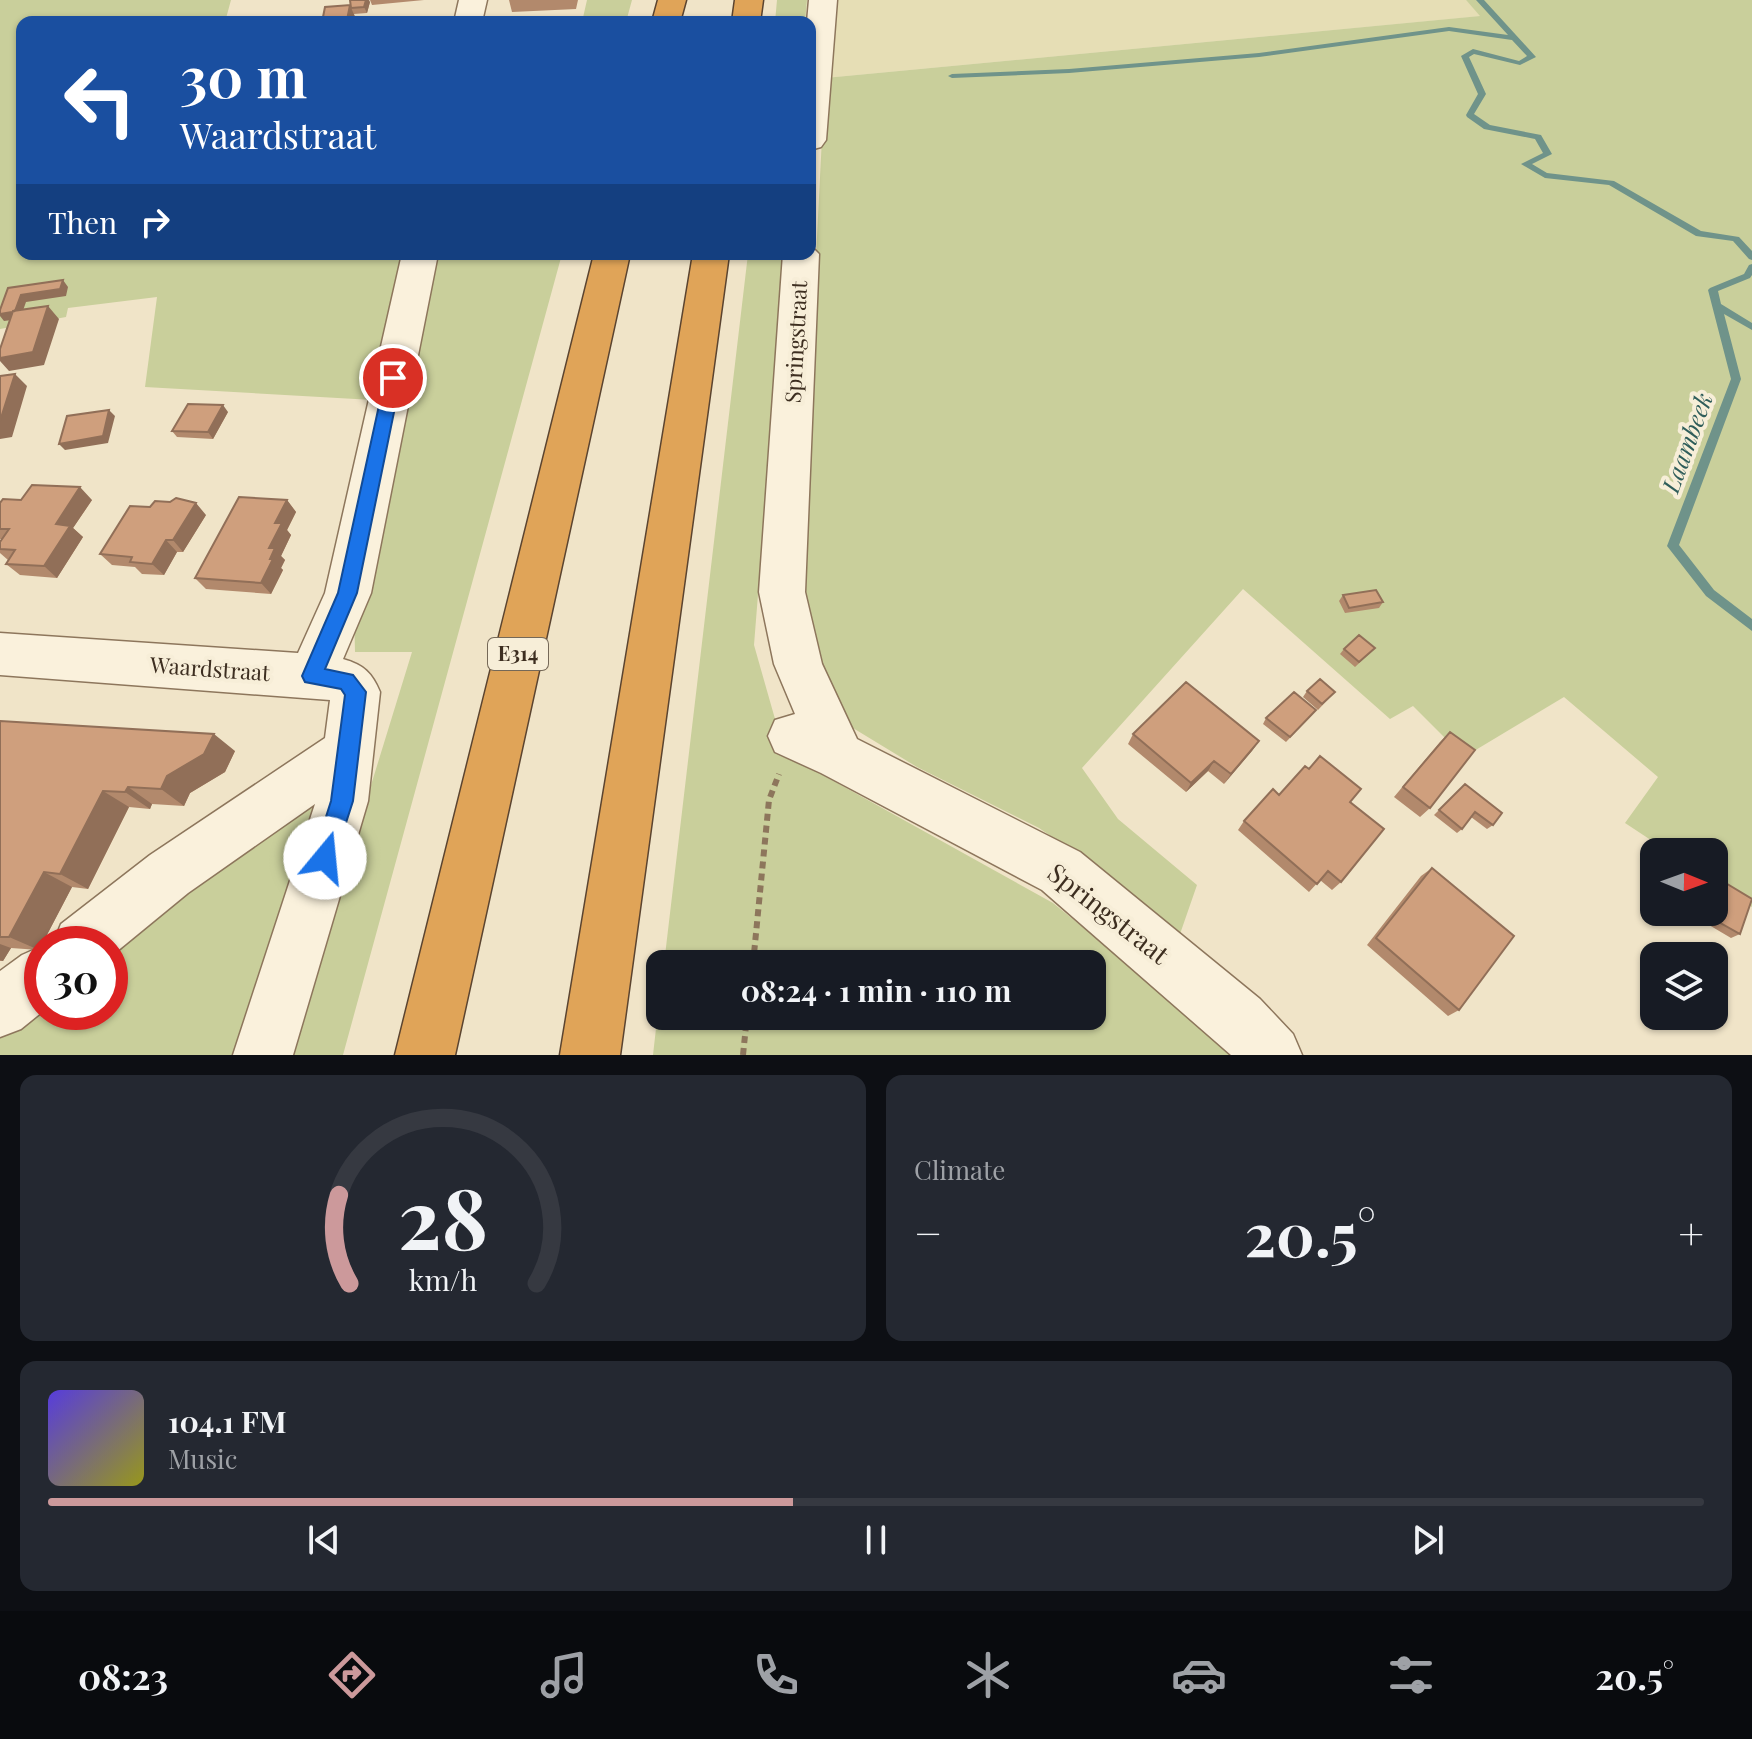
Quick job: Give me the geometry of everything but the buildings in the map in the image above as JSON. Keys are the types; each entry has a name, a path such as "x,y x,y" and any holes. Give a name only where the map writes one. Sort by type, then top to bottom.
{"highway":[{"name":"E314","path":"425,1055 611,260"},
{"path":"590,1055 710,260"}],"street":[{"path":"816,75 823,0"},
{"path":"312,676 348,593 419,260"},
{"name":"Springstraat","path":"801,260 782,592 816,746 1061,871 1239,1020 1272,1055"},
{"name":"Waardstraat","path":"0,654 312,676 346,681 356,692 342,801 263,1055"},
{"path":"104,926 169,874 349,751"},
{"path":"0,1008 24,989"}],"path":[{"path":"754,950 769,800 816,746"},
{"path":"743,1055 746,1030"}],"shaded area":[{"path":"830,0 1466,0 1481,16 825,78"}],"green space":[{"path":"0,0 231,0 227,16 16,16 16,260 400,260 373,400 145,387 157,297 68,308 66,317 0,329"},
{"path":"587,0 632,0 628,16 583,16"},
{"path":"777,0 807,0 806,16 776,16"},
{"path":"1466,0 1752,0 1752,907 1728,891 1728,838 1648,838 1625,823 1658,777 1564,697 1464,757 1413,706 1390,719 1243,589 1082,768 1118,819 1197,885 1180,934 1101,870 1039,828 917,767 848,725 807,633 799,595 825,78 1480,16"},
{"path":"429,260 560,260 343,1055 288,1055 412,652 355,652 354,609"},
{"path":"747,260 785,260 754,645 785,754 1053,903 1213,1033 1233,1055 653,1055 656,1030 1106,1030 1106,950 666,950"},
{"path":"327,788 236,1055 0,1055 0,1017 24,1014 24,1030 128,1030 128,931"}],"waterway":[{"name":"Laambeek","path":"1480,0 1515,38"},
{"path":"952,76 1069,71 1259,55 1449,29 1515,38"},
{"name":"Laambeek","path":"1515,38 1532,57 1520,63 1473,51 1465,56 1482,94 1470,115 1487,127 1538,137 1548,154 1525,164 1545,175 1611,183 1699,234 1736,239 1752,257"},
{"name":"Laambeek","path":"1717,306 1713,290 1747,276 1752,267"},
{"path":"1717,306 1752,327"},
{"name":"Laambeek","path":"1717,306 1736,379 1673,546 1710,593 1752,626"}],"route":[{"path":"325,858 342,801 356,692 346,681 312,676 348,593 393,378"}]}
